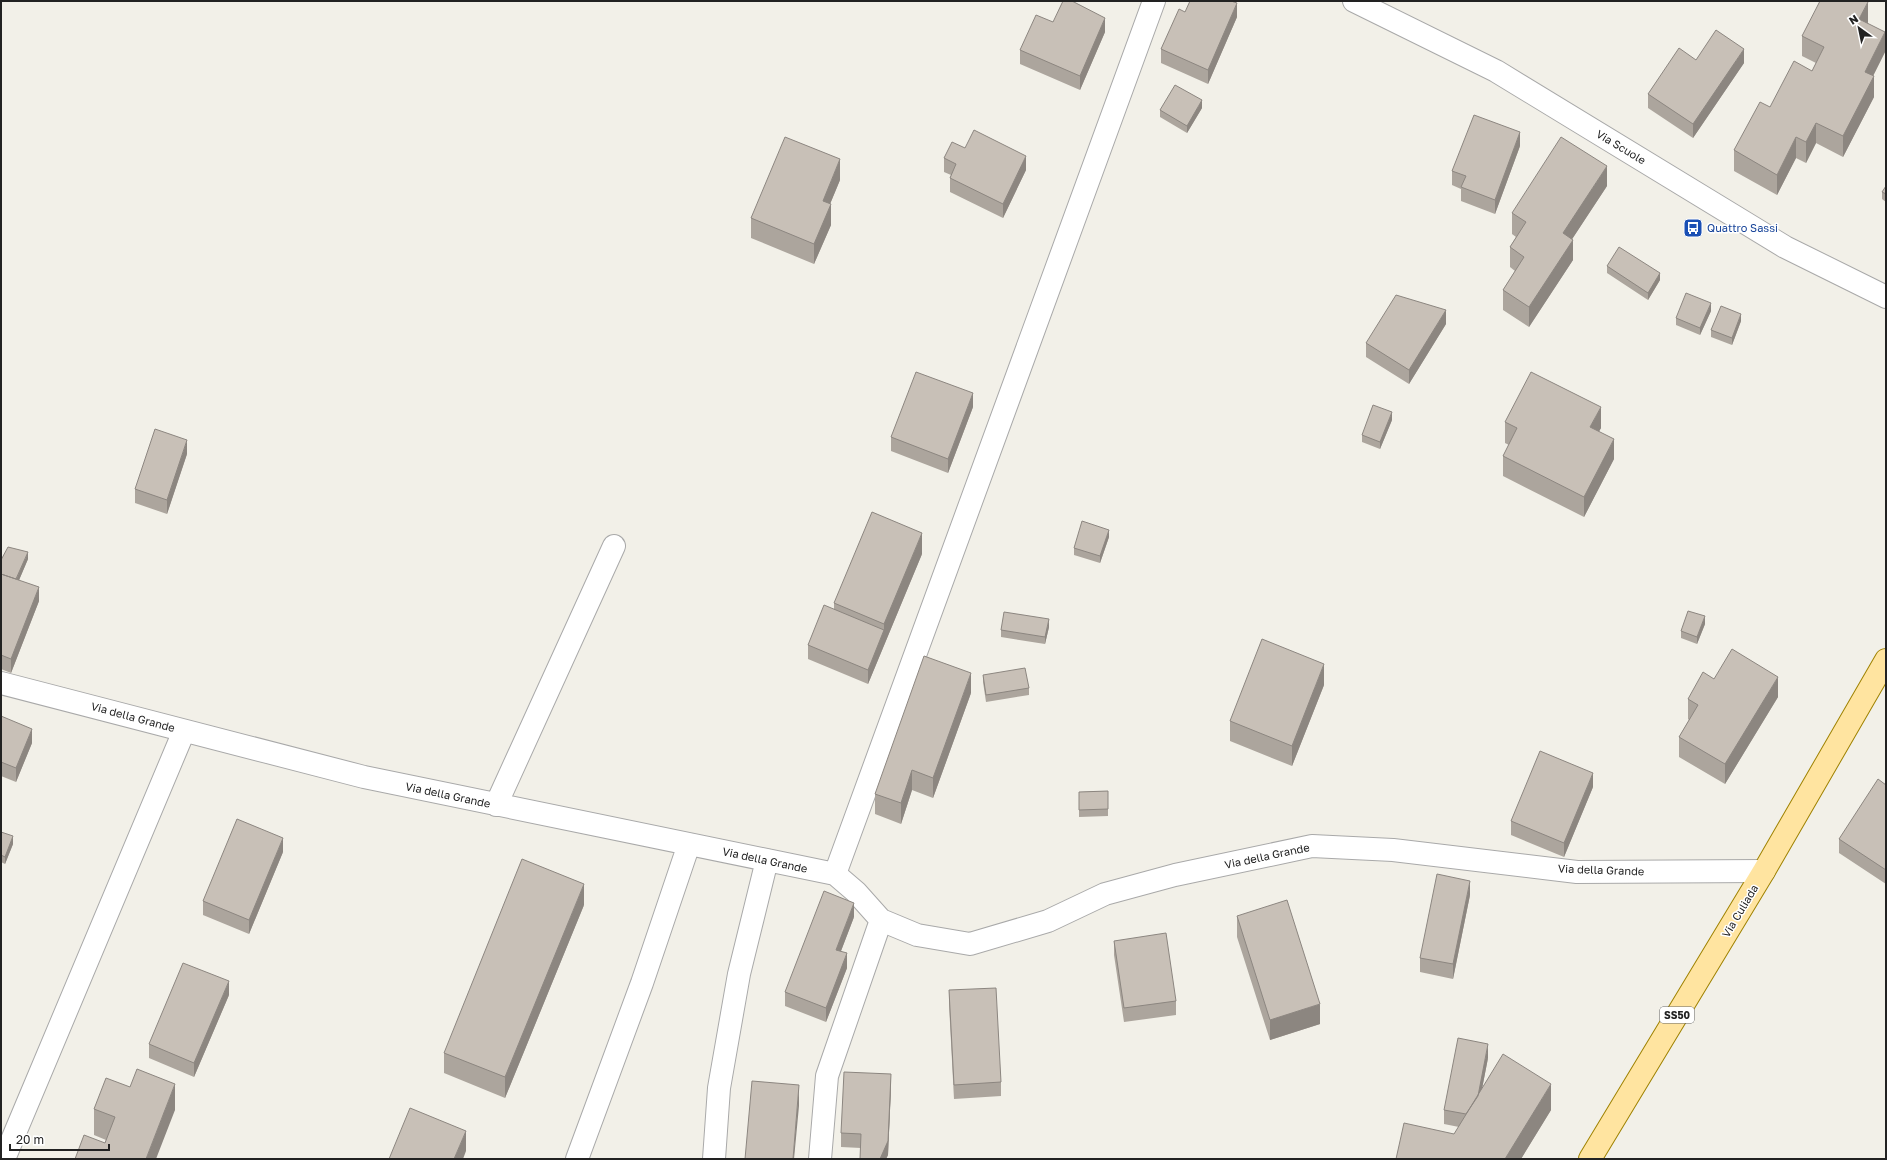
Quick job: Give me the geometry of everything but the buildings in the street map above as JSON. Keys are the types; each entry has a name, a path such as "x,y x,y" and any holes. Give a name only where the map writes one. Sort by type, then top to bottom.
{"main road":[{"name":"Via Culiada","path":"1590,1159 1764,871 1886,660"}],"street":[{"path":"835,874 1154,1"},
{"name":"Via Scuole","path":"1354,1 1496,71 1785,247 1886,297"},
{"path":"496,805 614,546"},
{"name":"Via della Grande","path":"1,683 364,777 835,874 856,892 882,920 917,935 970,944 1048,921 1105,894 1175,875 1312,846 1393,850 1577,872 1764,871"},
{"path":"4,1159 184,730"},
{"path":"577,1159 642,983 689,844"},
{"path":"714,1159 719,1088 736,989 767,860"},
{"path":"820,1159 827,1076 882,920"}],"place":[{"name":"Quattro Sassi","path":"1693,228"}]}
